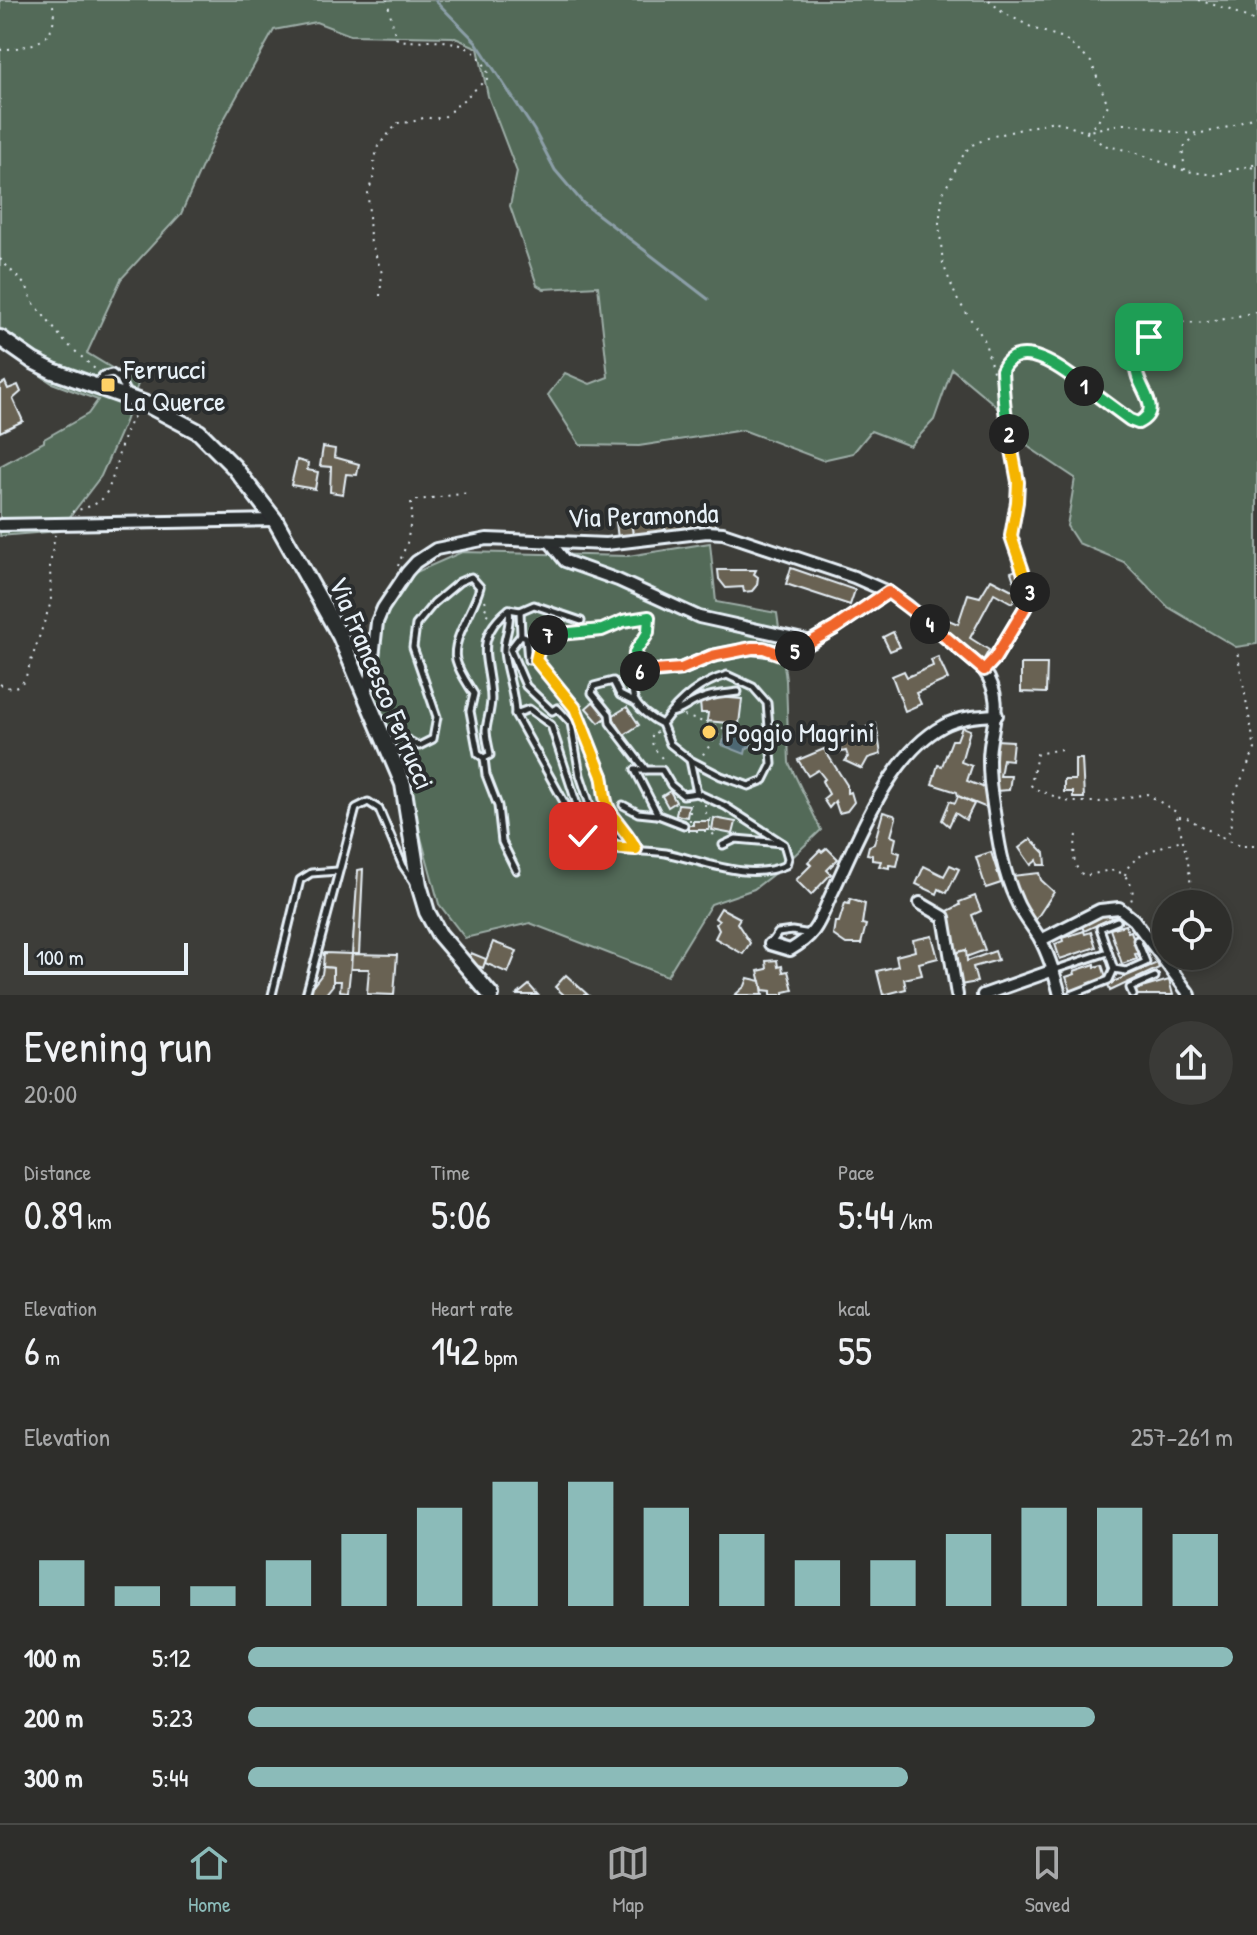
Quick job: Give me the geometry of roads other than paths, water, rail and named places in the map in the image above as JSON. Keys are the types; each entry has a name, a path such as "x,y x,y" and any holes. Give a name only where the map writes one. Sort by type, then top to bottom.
{"main road":[{"name":"Via Francesco Ferrucci","path":"0,338 33,361 98,381 185,423 211,442 275,520 340,636 407,797 421,893 427,912 439,934 491,995"}],"street":[{"path":"0,525 275,520"},
{"name":"Via Peramonda","path":"365,694 371,676 377,622 402,578 426,554 455,543 498,539 606,544 714,532 841,573 888,592 984,670"},
{"path":"550,542 565,561 618,580 699,617 812,642"},
{"path":"646,674 681,669 712,656 752,648 786,654 812,642 888,592"},
{"path":"1031,598 995,658 984,670 995,697 997,715 989,758 1004,867 1016,902 1041,940 1054,970 1060,995"},
{"path":"770,944 790,950 812,935 894,770 924,738 945,725 967,717 997,715"},
{"path":"920,903 944,917 957,995"},
{"path":"1041,940 1100,910 1114,907 1124,910 1190,995"},
{"path":"983,995 1054,970"}],"lane":[{"path":"400,736 419,746 433,739 437,717 413,647 416,625 434,603 459,582 471,577 480,587 476,605 456,639 456,659 474,694 470,711 478,754 484,758 486,775 498,806 502,842 516,870"},
{"path":"484,758 490,755 486,732 491,700 485,668 487,637 495,620 509,609 520,611 534,605 581,621"},
{"path":"509,609 511,623 503,649 515,698 515,714 583,836 595,846 666,853 704,865 747,871 774,870 786,865 788,858 783,843 725,806 694,793 683,795 671,785 662,770 635,770 658,815"},
{"path":"520,611 521,635 510,649 526,686 552,711 557,708 571,723 580,775 591,808 598,820 636,849"},
{"path":"536,660 540,643 549,634 602,630 623,621 649,617"},
{"path":"521,635 526,637 528,660 536,660"},
{"path":"536,660 575,708 603,778 604,797 636,849"},
{"path":"634,702 633,691 646,674 635,662"},
{"path":"646,770 610,723 609,714 592,693 594,686 613,681 620,695 634,702 644,715 662,724 670,744 693,762 749,786 764,780 772,764 767,703 753,687 727,675 704,682 662,724"},
{"path":"673,713 710,696 738,692"},
{"path":"515,714 529,709 551,725 581,817 583,836"},
{"path":"693,762 694,793"},
{"path":"306,995 356,808 368,802 379,809 403,866 421,893"},
{"path":"623,805 638,813 658,815 684,825"},
{"path":"723,845 736,839 783,843"},
{"path":"272,995 300,880 311,873 338,871"},
{"path":"1071,995 1109,980 1114,969 1100,928 1117,921"},
{"path":"770,944 778,933 792,931 812,935"},
{"path":"1114,969 1126,971 1146,962 1137,940"},
{"path":"1054,970 1108,952"},
{"path":"1133,995 1130,988 1155,977"}],"water":[{"path":"728,728 739,728 742,733 752,736 751,746 745,754 722,745"}],"waterway":[{"path":"435,0 476,42 534,130 555,170 583,203 708,299"}],"place":[{"name":"Ferrucci La Querce","path":"108,385"},
{"name":"Poggio Magrini","path":"709,732"}]}
